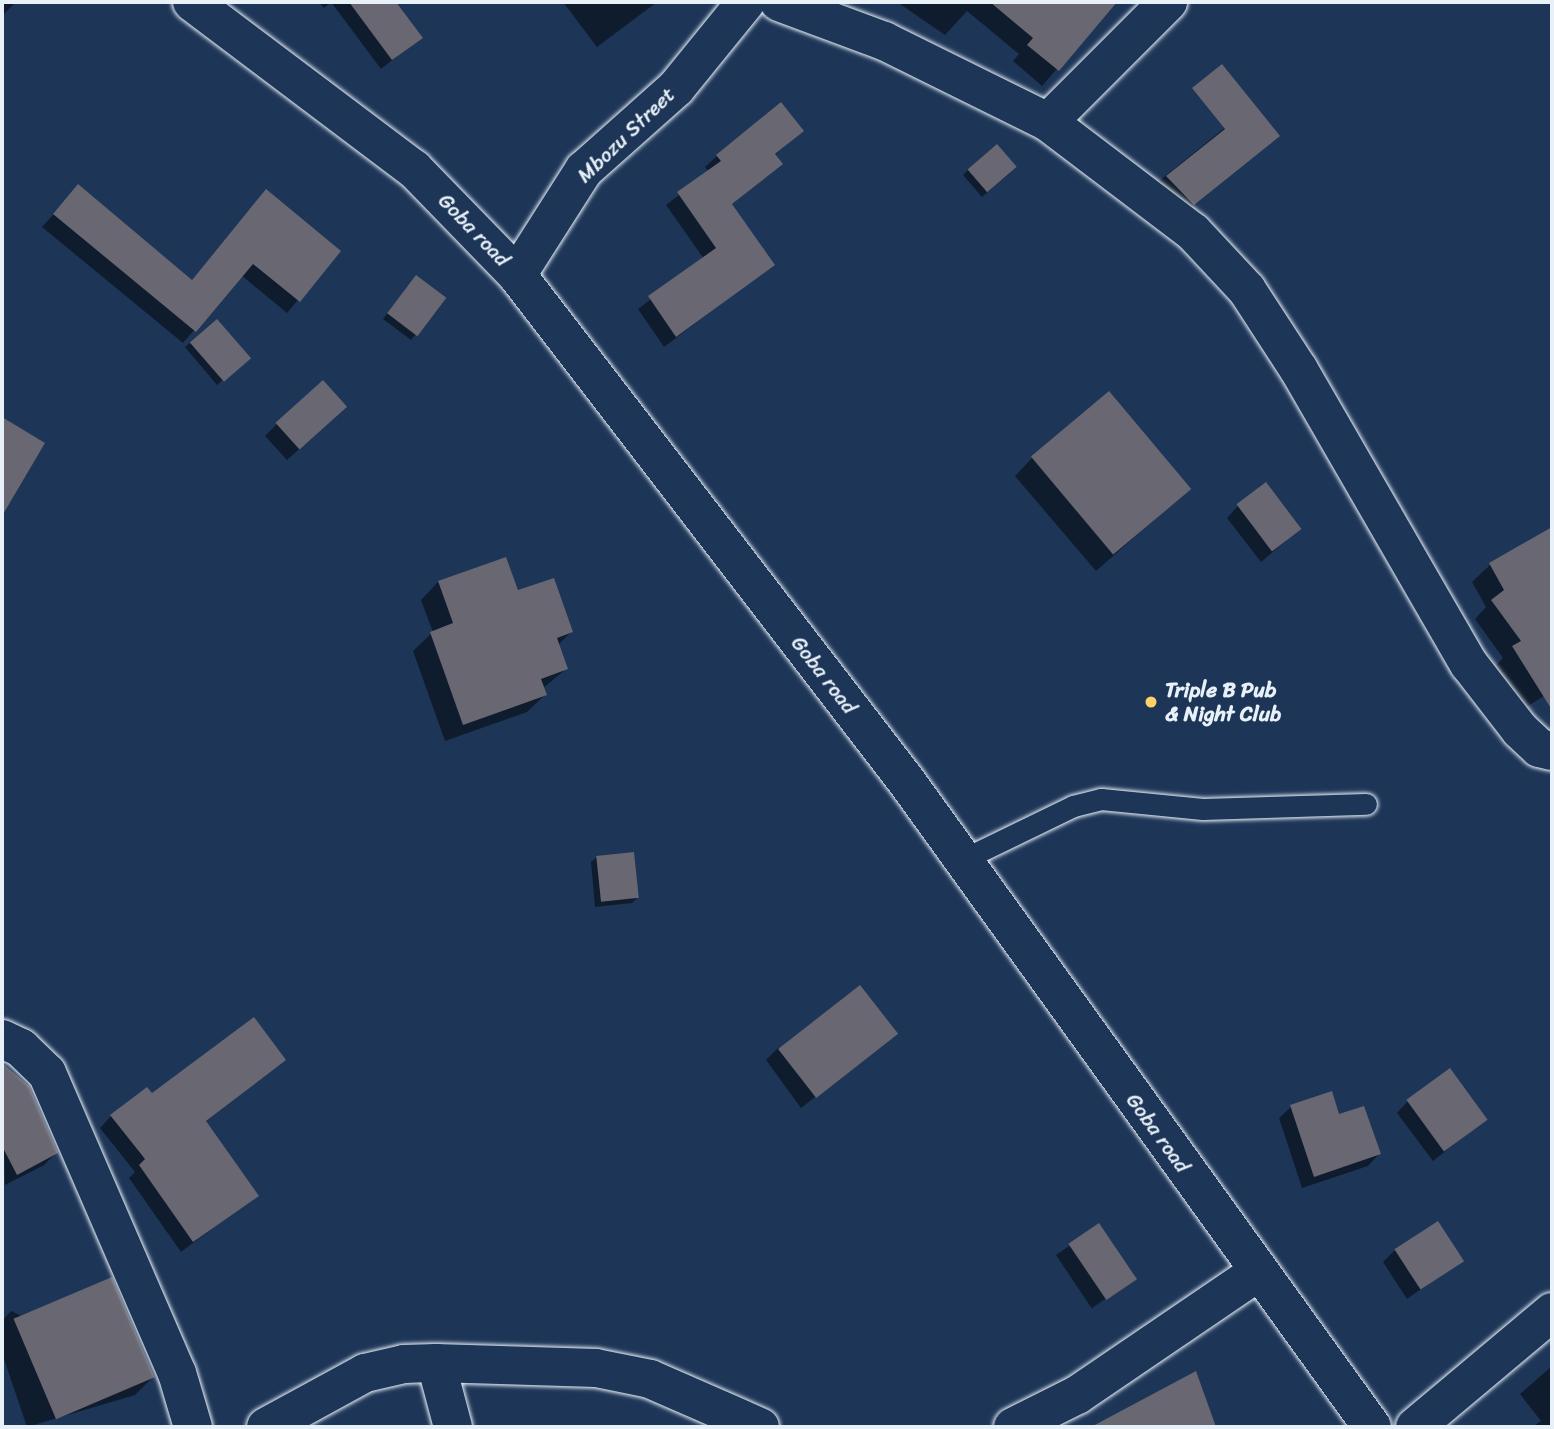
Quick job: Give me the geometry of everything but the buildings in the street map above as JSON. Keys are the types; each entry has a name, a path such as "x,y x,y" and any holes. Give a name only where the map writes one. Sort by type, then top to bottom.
{"street":[{"name":"Goba road","path":"192,2 414,169 517,275 962,860 1372,1427"},
{"name":"Mbozu Street","path":"517,275 584,170 676,88 746,2"},
{"path":"779,2 884,41 1048,122 1193,232 1247,290 1299,370 1469,664 1520,730 1539,748 1552,751"},
{"path":"1048,122 1168,2"},
{"path":"2,1039 21,1048 47,1073 177,1373 193,1427"},
{"path":"1013,1427 1077,1395 1258,1272"},
{"path":"1415,1427 1552,1312"},
{"path":"436,1363 453,1427"},
{"path":"266,1427 365,1373 404,1364 436,1363 596,1368 650,1380 760,1427"}],"lane":[{"path":"962,860 1073,806 1101,799 1203,809 1366,804"}],"place":[{"name":"Triple B Pub & Night Club","path":"1151,702"}]}
